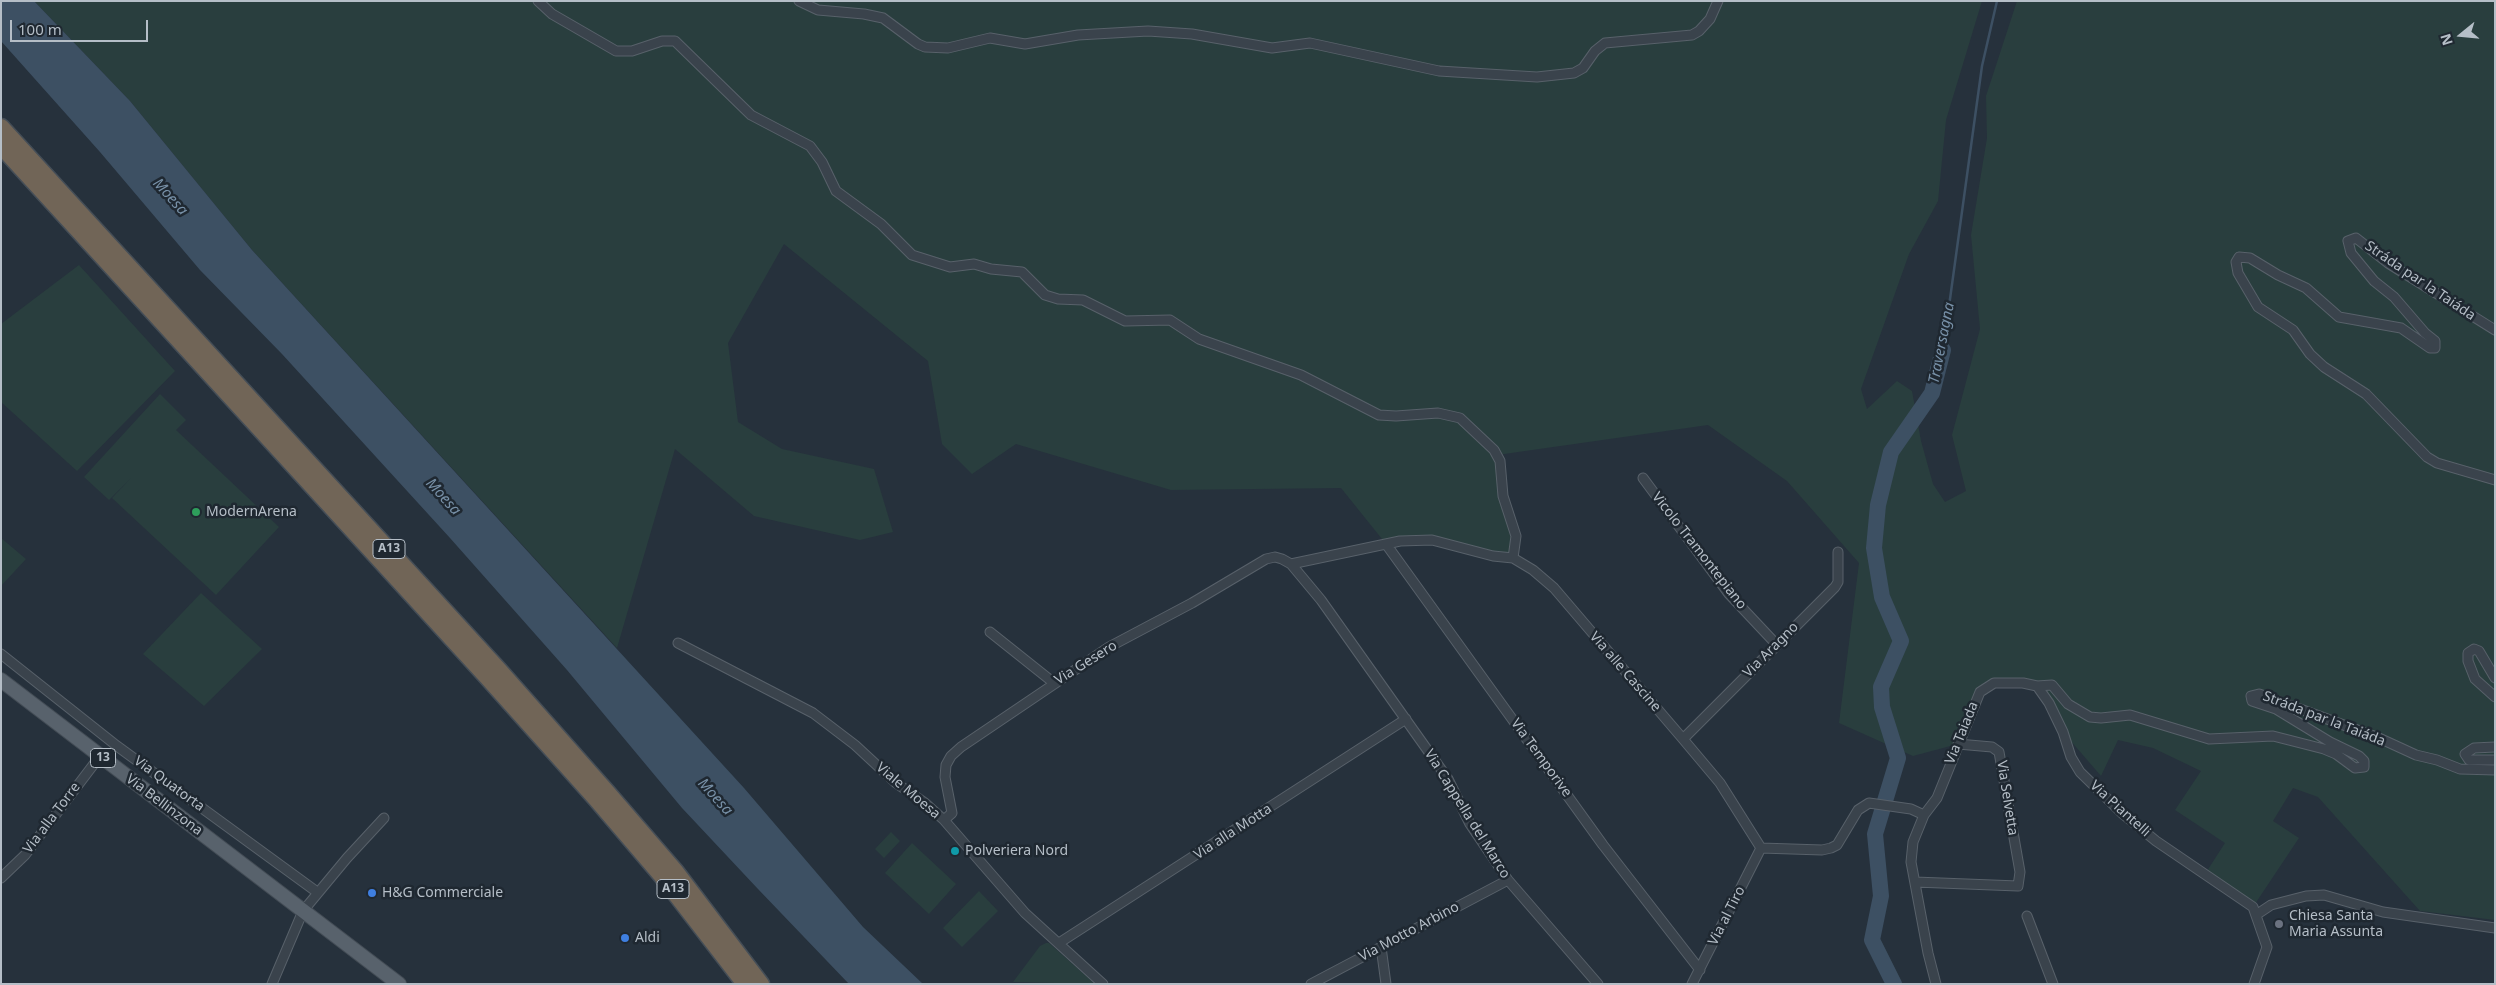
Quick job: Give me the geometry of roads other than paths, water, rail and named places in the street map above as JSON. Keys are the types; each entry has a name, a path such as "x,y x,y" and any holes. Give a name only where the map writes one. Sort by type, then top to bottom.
{"highway":[{"name":"A13","path":"1,127 465,633 607,792 676,872 761,984"},
{"name":"A13","path":"1,146 577,777 661,875 745,984"}],"main road":[{"name":"Via Bellinzona","path":"1,680 303,911"},
{"name":"13","path":"303,911 398,984"}],"street":[{"path":"538,1 552,14 616,51 632,52 662,41 675,42 751,115 810,146 822,162 836,191 881,224 912,255 950,267 974,264 991,269 1022,272 1045,295 1058,299 1083,300 1125,321 1170,320 1199,340 1301,375 1379,415 1396,416 1438,413 1460,418 1487,443 1500,461 1504,496 1516,536 1513,558"},
{"path":"799,1 818,10 876,16 892,23 918,44 925,47 954,47 990,38 1024,44 1078,35 1148,31 1192,34 1272,48 1310,44 1439,72 1537,77 1574,73 1583,68 1595,51 1605,43 1692,35 1699,31 1710,19 1718,1"},
{"name":"Stráda par la Taiáda","path":"2495,330 2388,263 2356,238 2348,241 2351,253 2374,281 2394,297 2425,333 2435,341 2435,348 2430,348 2401,328 2340,317 2306,288 2278,275 2250,258 2239,257 2236,262 2238,273 2258,307 2293,330 2310,354 2324,367 2366,394 2427,457 2437,463 2495,480"},
{"name":"Vicolo Tramontepiano","path":"1643,478 1730,594 1777,645"},
{"name":"Via alle Cascine","path":"1291,564 1400,541 1432,540 1493,556 1513,558 1533,570 1554,588 1720,783 1761,848"},
{"name":"Via Temporive","path":"1386,544 1603,844 1700,970"},
{"name":"Via Aragno","path":"1683,739 1835,588 1838,582 1838,552"},
{"name":"Via Gesero","path":"944,820 952,813 945,777 946,765 951,756 1054,683 1109,647 1192,603 1266,560 1275,557 1291,564"},
{"name":"Via Cappella del Marco","path":"1291,564 1321,600 1448,779 1470,824 1508,880 1598,984"},
{"path":"990,632 1054,683"},
{"name":"Viale Moesa","path":"678,643 813,713 944,820 1025,913 1103,984"},
{"path":"2495,678 2479,651 2474,649 2468,653 2468,661 2475,680 2495,697"},
{"name":"Via Quatorta","path":"1,654 117,746 317,892"},
{"name":"Via Taiada","path":"1936,984 1915,882 1912,848 1924,815 1936,798 1975,699 1982,688 1994,683 2023,683 2038,686"},
{"name":"Stráda par la Taiáda","path":"2038,686 2052,685 2068,704 2090,717 2101,718 2130,715 2210,739 2273,736 2324,748 2355,768 2364,767 2364,761 2359,756 2330,742 2276,709 2252,701 2252,695 2258,694 2379,738 2416,755 2437,760 2460,769 2495,770"},
{"name":"Via Piantelli","path":"2038,686 2050,703 2063,732 2071,757 2080,772 2123,814 2156,841 2254,911"},
{"name":"Via alla Motta","path":"1059,943 1406,719"},
{"name":"Via Selvetta","path":"1915,882 2018,886 2020,872 1999,752 1992,747 1958,744"},
{"path":"2495,747 2474,748 2464,754 2469,760 2495,760"},
{"name":"Via alla Torre","path":"1,878 25,855 100,756"},
{"path":"1761,848 1822,850 1831,848 1837,845 1858,810 1869,803 1901,807 1924,815"},
{"path":"272,984 303,911 317,892 384,818"},
{"name":"Via al Tiro","path":"1692,984 1761,848"},
{"name":"Via Motto Arbino","path":"1311,984 1508,880"},
{"path":"2254,984 2267,947 2254,911 2306,896 2324,895 2383,912 2495,928"},
{"path":"2027,916 2053,984"},
{"path":"1380,947 1386,984"}],"water":[{"name":"Moesa","path":"1,1 34,1 130,101 252,250 744,788 863,927 923,984 849,984 682,808 567,670 450,538 282,354 200,270 100,152 1,41"}],"waterway":[{"name":"Traversagna","path":"1943,350 1982,66 1997,1"},
{"name":"Traversagna","path":"1894,984 1872,940 1881,896 1875,834 1898,758 1882,707 1881,687 1901,641 1882,597 1874,548 1878,505 1891,452 1932,393 1943,350"}],"place":[{"name":"ModernArena","path":"196,512"},
{"name":"Polveriera Nord","path":"955,851"},
{"name":"H&G Commerciale","path":"372,893"},
{"name":"Chiesa Santa Maria Assunta","path":"2279,924"},
{"name":"Aldi","path":"625,938"}]}
